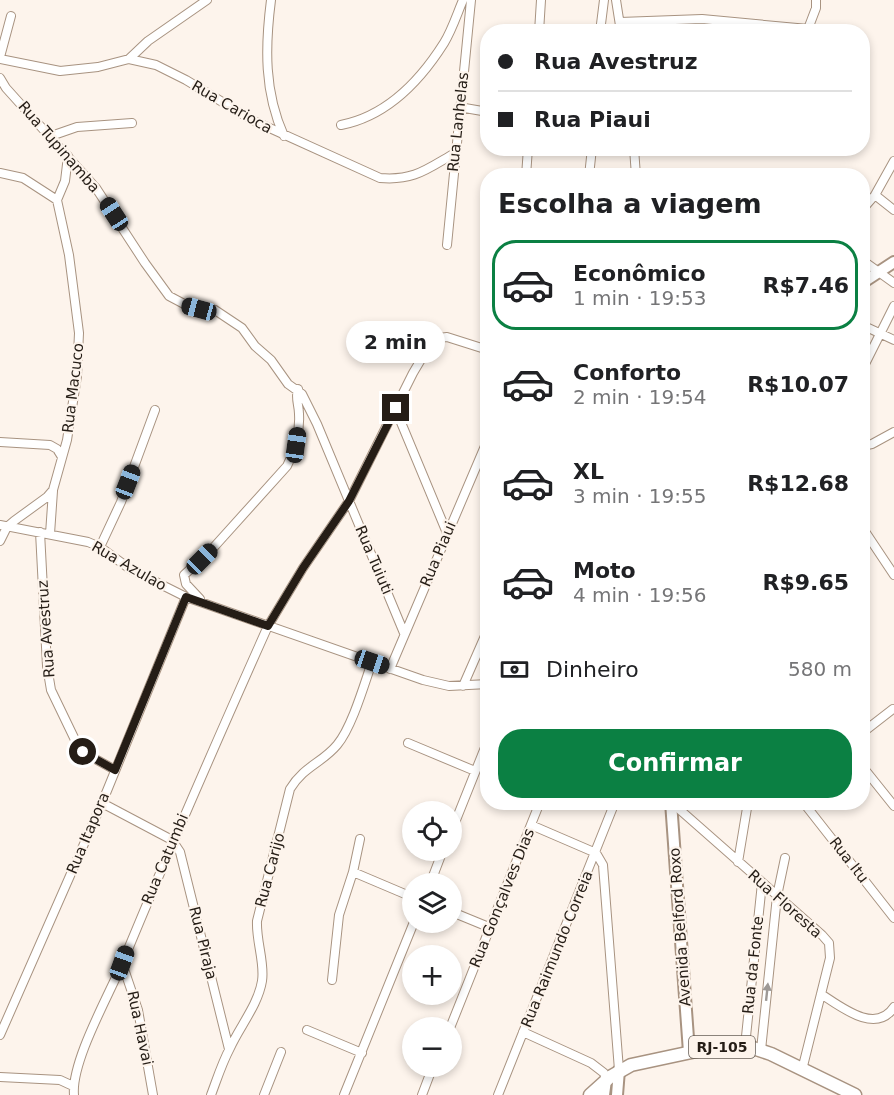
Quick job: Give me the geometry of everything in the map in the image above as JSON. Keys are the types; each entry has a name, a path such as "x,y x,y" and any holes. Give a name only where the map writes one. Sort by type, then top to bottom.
{"main road":[{"name":"RJ-105","path":"590,1095 619,1070 631,1065 689,1052 726,1046 745,1046 761,1050 855,1095"}],"street":[{"path":"129,59 148,41 207,0"},
{"path":"271,0 267,29 267,67 270,93 284,136"},
{"path":"341,125 379,111 392,103 409,87 445,42 464,0"},
{"name":"Rua Lanhelas","path":"447,245 471,0"},
{"path":"540,24 542,0"},
{"path":"601,24 604,0"},
{"path":"616,0 620,22 702,19 750,24"},
{"path":"810,24 816,8 816,0"},
{"path":"0,58 11,16"},
{"name":"Rua Carioca","path":"0,58 60,71 98,68 129,59 156,65 252,120 380,178 398,180 417,175 455,153"},
{"name":"Rua Tupinamba","path":"0,78 6,88 96,188 151,273 170,296 186,305 215,310"},
{"path":"459,108 480,111"},
{"path":"51,136 77,127 132,123"},
{"path":"0,173 23,178 57,200 65,181 68,156"},
{"path":"635,156 636,166"},
{"path":"870,201 894,161"},
{"path":"875,195 894,210"},
{"name":"Rua Macuco","path":"50,534 53,490 67,440 77,376 79,333 69,255 57,200"},
{"path":"870,278 894,262"},
{"path":"870,266 894,283"},
{"path":"870,351 894,306"},
{"name":"Rua Tuiuti","path":"215,310 242,328 255,346 271,360 288,384 297,389 306,401 318,424 404,633"},
{"path":"870,328 894,340"},
{"path":"268,626 303,568 349,501 413,373 434,341 447,337 480,347"},
{"path":"207,604 192,592 186,584 184,575 214,548 287,466 296,445 298,430 297,389"},
{"path":"396,408 447,533"},
{"path":"100,547 121,502 155,410"},
{"path":"870,444 894,432"},
{"path":"0,442 50,445 57,449 62,457"},
{"name":"Rua Piaui","path":"390,669 480,457"},
{"path":"0,541 3,526 47,497 53,490"},
{"name":"Rua Azulao","path":"3,526 79,539 100,547 130,569 186,597 390,669 436,684 480,685"},
{"name":"Rua Avestruz","path":"40,532 47,666 51,690 83,752 115,770"},
{"path":"870,539 894,575"},
{"name":"Rua Itapora","path":"0,1035 102,802 186,597"},
{"name":"Rua Catumbi","path":"74,1095 76,1072 172,840 268,626"},
{"path":"463,686 480,646"},
{"name":"Rua Carijo","path":"211,1095 229,1049 262,982 257,921 290,789 304,770 330,752 344,736 372,662"},
{"path":"870,727 893,709"},
{"path":"408,743 475,771"},
{"path":"462,804 480,759"},
{"path":"870,776 894,806"},
{"path":"102,802 172,840"},
{"name":"Rua Gonçalves Dias","path":"455,1017 537,810"},
{"name":"Rua Raimundo Correia","path":"498,1095 612,810"},
{"name":"Avenida Belford Roxo","path":"672,810 689,1052"},
{"name":"Rua Floresta","path":"680,810 829,943 830,958 802,1070"},
{"path":"738,862 747,810"},
{"name":"Rua Itu","path":"809,810 894,918"},
{"path":"531,825 596,853 603,865 619,1070 616,1095"},
{"path":"332,980 339,915 354,872 360,839"},
{"name":"Rua Piraja","path":"172,840 184,861 229,1049"},
{"name":"Rua da Fonte","path":"761,1050 777,896 784,858"},
{"path":"354,872 402,893"},
{"name":"Rua da Fonte","path":"745,1046 762,883"},
{"path":"462,916 491,928"},
{"path":"344,1095 410,933"},
{"name":"Rua Havai","path":"122,963 138,1010 153,1095"},
{"path":"821,994 846,1010 876,1020 885,1017 894,1007"},
{"path":"307,1030 362,1053"},
{"path":"523,1032 591,1063 604,1073 606,1080 604,1095"},
{"path":"264,1095 281,1052"},
{"path":"60,1080 76,1072"},
{"path":"0,1077 60,1080 73,1086"},
{"path":"422,1095 429,1077"}],"route":[{"path":"83,752 115,770 186,597 268,626 279,605 349,501 396,408"}]}
